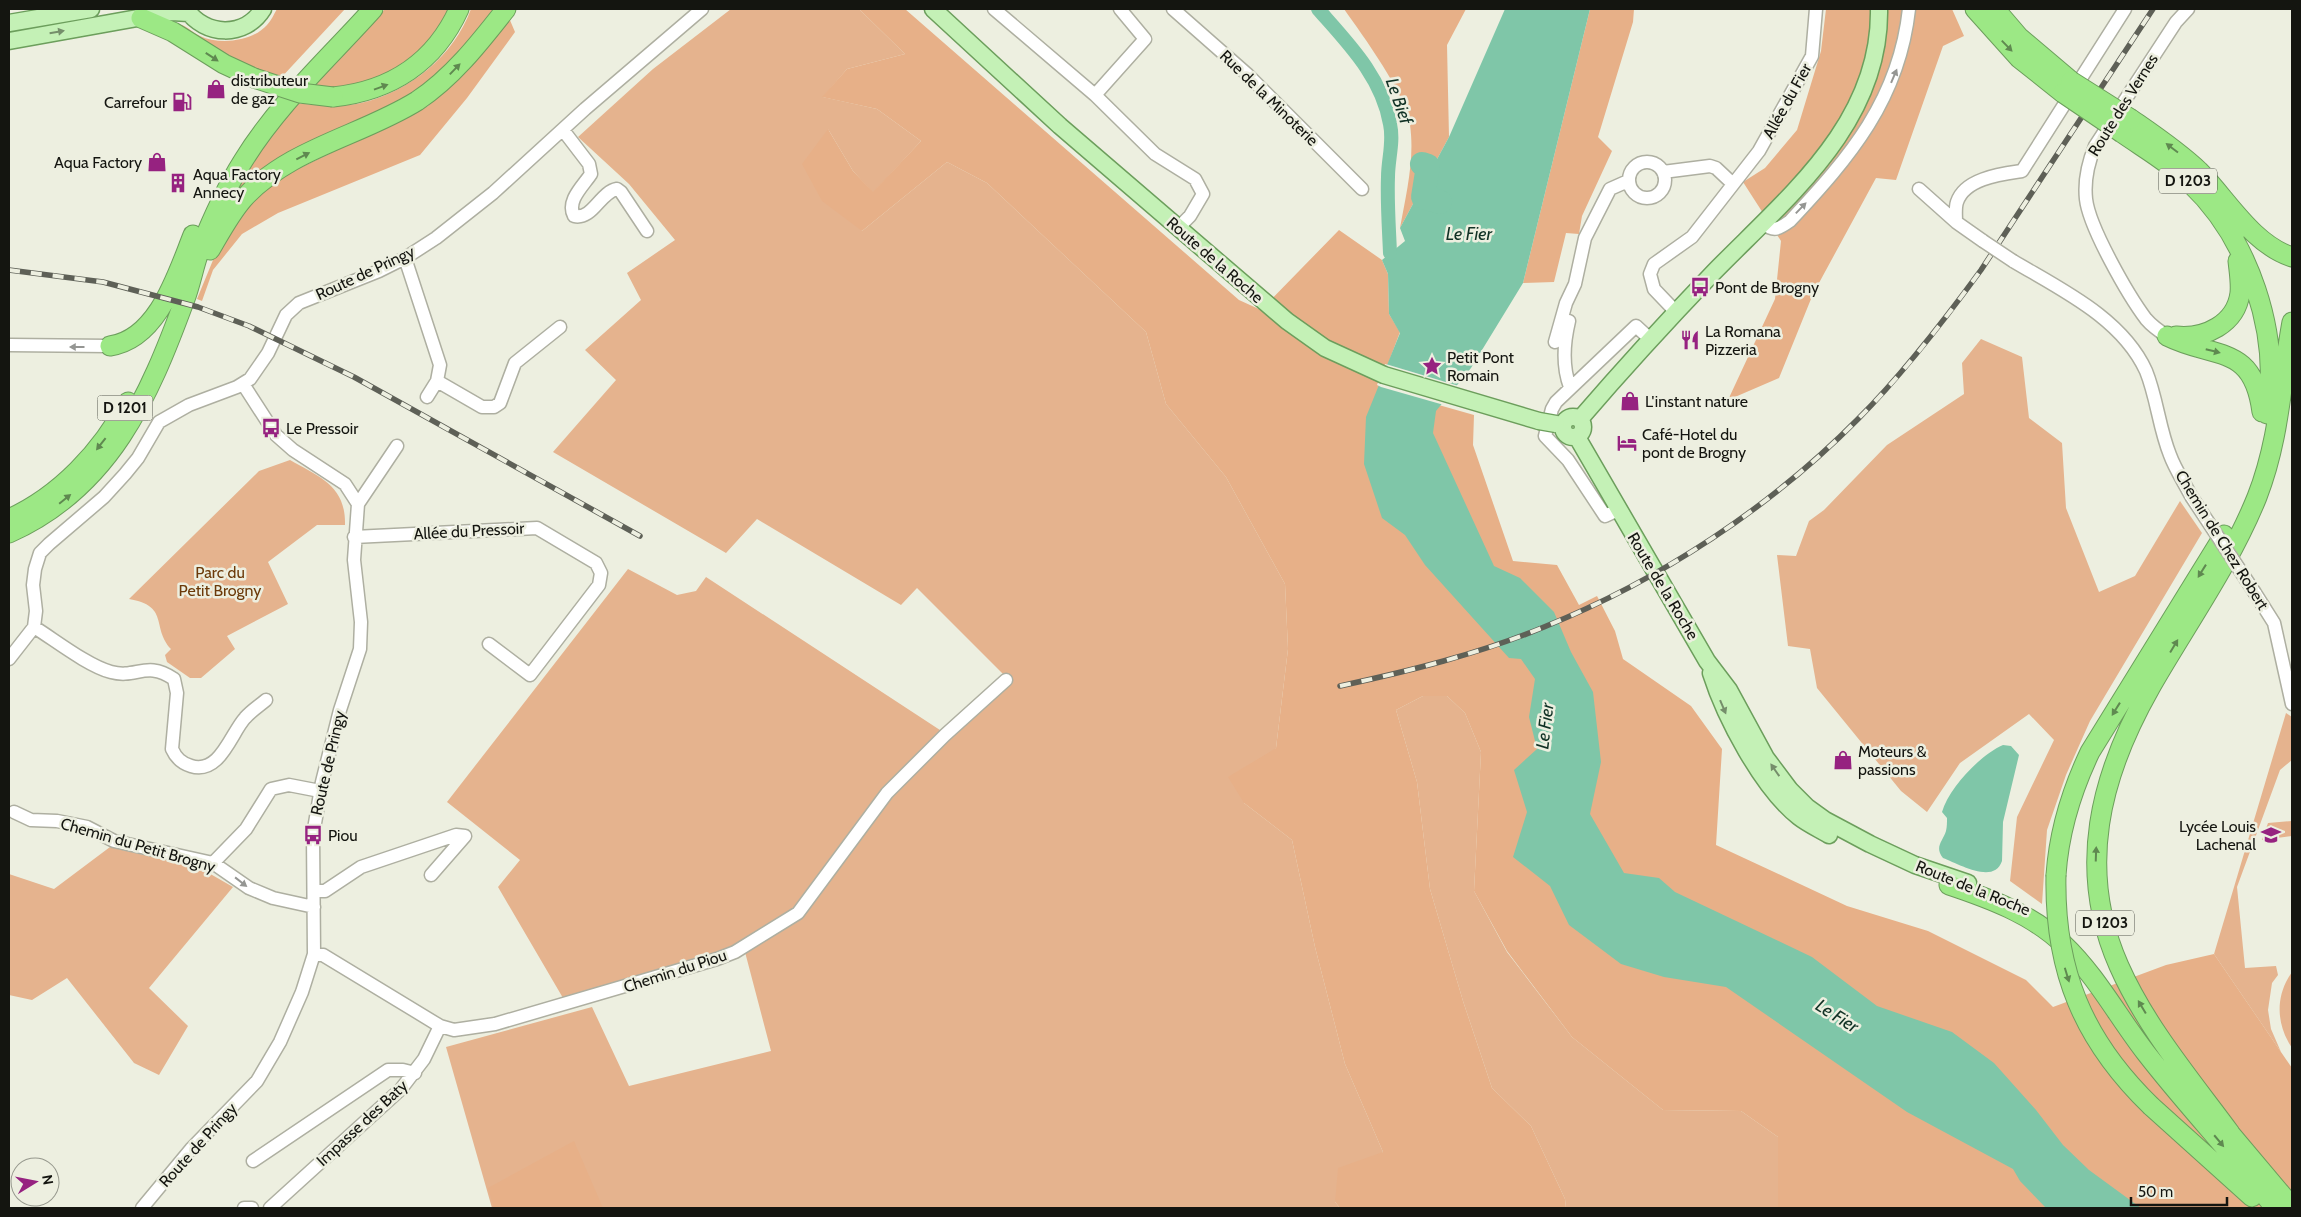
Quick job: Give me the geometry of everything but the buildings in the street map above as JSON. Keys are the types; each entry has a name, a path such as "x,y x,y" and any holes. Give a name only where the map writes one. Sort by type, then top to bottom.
{"highway":[{"name":"D 1201","path":"9,519 48,495 70,477 88,460 114,425 136,387 156,340 184,257 206,205 239,145 294,77 359,9"},
{"name":"D 1201","path":"9,533 40,517 63,501 102,465 116,447 145,398 185,298 200,250 216,210 243,160 278,114 373,9"},
{"path":"141,18 173,32 215,60 254,78 300,93 333,97 370,91 401,77 430,54 452,25 459,9"},
{"path":"185,298 222,230 243,200 256,186 304,154 417,100 450,74 506,9"},
{"name":"D 1203","path":"1976,9 2019,58 2126,126 2179,153 2219,194 2253,254 2273,306 2282,365 2279,419 2268,465 2246,519 2215,578 2135,715 2110,772 2101,806 2096,846 2099,896 2106,932 2119,966 2159,1036 2230,1133 2292,1207"},
{"name":"D 1203","path":"1995,9 2067,87"},
{"name":"D 1203","path":"2126,126 2190,183 2217,215 2236,246 2258,295 2266,328 2270,372 2268,408 2252,476 2234,516 2204,569 2108,721 2083,767 2064,817 2056,875 2058,934 2063,963 2076,1002 2109,1059 2151,1106 2208,1154 2263,1208"},
{"path":"2219,194 2261,238 2273,248 2292,257"},
{"path":"2167,336 2185,337 2205,333 2220,326 2230,316 2240,293 2236,246"},
{"path":"110,346 135,337 153,320 184,257"},
{"path":"2279,419 2292,322"},
{"path":"2167,336 2188,345 2227,355 2242,365 2258,391 2264,431"},
{"name":"Route de la Roche","path":"1948,885 1987,898 2016,912 2063,943 2094,980 2156,1066 2275,1208"},
{"name":"Route de la Roche","path":"2015,901 2048,919 2084,952 2105,977 2154,1048 2230,1133"}],"main road":[{"path":"9,23 92,9"},
{"path":"9,41 188,11 204,26 228,31 246,25 263,9"},
{"name":"Route de la Roche","path":"933,9 1060,126 1287,321 1320,345 1360,365 1406,382 1560,425"},
{"path":"1580,419 1676,312 1812,173 1848,122 1862,96 1873,61 1879,9"},
{"path":"1569,417 1580,419 1584,426 1583,431 1577,437 1569,437 1560,425 1569,417"},
{"name":"Route de la Roche","path":"1577,437 1707,661 1729,690 1766,758 1790,790 1807,807 1825,820 1916,865 2015,901"},
{"name":"Route de la Roche","path":"1707,661 1727,716 1778,796 1799,817 1867,854 1948,885"}],"street":[{"name":"Route de Pringy","path":"243,384 257,371 286,315 299,303 405,258 471,211 702,9"},
{"path":"994,9 1095,95 1155,154 1195,179 1203,194 1190,216 1178,228"},
{"path":"1095,95 1146,39 1120,9"},
{"name":"Rue de la Minoterie","path":"1173,9 1248,75 1362,188"},
{"name":"Allée du Fier","path":"1676,312 1654,289 1650,279 1652,269 1658,260 1692,237 1759,151 1812,56 1816,9"},
{"path":"1762,224 1770,229 1778,229 1790,221 1852,151 1885,96 1897,70 1904,48 1909,9"},
{"path":"1956,222 1957,202 1973,185 1998,175 2022,171 2125,9"},
{"name":"Route des Vernes","path":"2167,336 2147,320 2096,232 2086,198 2086,179 2089,162 2095,146 2176,22 2188,9"},
{"path":"563,130 589,164 591,174 571,206 574,216 584,215 606,194 617,189 621,192 647,231"},
{"path":"1641,162 1650,162 1664,172 1663,190 1659,194 1648,199 1632,192 1628,181 1633,167 1641,162"},
{"path":"1664,172 1710,166 1716,168 1733,184"},
{"path":"1570,387 1566,376 1564,344 1575,298 1575,284 1585,238 1610,189 1628,181"},
{"name":"Chemin de Chez Robert","path":"1919,189 1956,222 1983,241 2084,303 2115,331 2137,355 2147,374 2170,456 2191,496 2274,623 2292,704"},
{"path":"405,258 440,365 437,381 427,397"},
{"path":"1555,342 1566,303 1575,284"},
{"path":"1618,510 1605,516 1572,466 1545,436 1552,409 1570,387 1587,375 1636,326 1650,340"},
{"path":"437,381 482,407 494,407 500,403 515,363 560,327"},
{"path":"9,345 45,347 110,346"},
{"path":"9,659 34,627 35,570 40,553 48,544 104,497 125,474 138,458 159,422 189,404 243,384 276,434 293,450 345,484 358,504"},
{"name":"Route de Pringy","path":"142,1208 191,1149 257,1081 280,1042 302,992 314,954 313,835 320,791 340,710 360,649 361,622 354,560 354,537 358,504 397,446"},
{"name":"Allée du Pressoir","path":"354,537 537,528 596,563 601,573 599,585 530,675 489,644"},
{"path":"34,627 100,668 113,673 128,673 151,669 162,670 174,679 177,693 171,740 176,757 183,763 194,767 211,764 231,742 244,719 266,700"},
{"name":"Chemin du Piou","path":"314,954 323,954 440,1026 454,1030 477,1029 717,959 760,938 798,913 887,793 1006,680"},
{"path":"213,863 246,828 271,790 289,785 320,791"},
{"name":"Chemin du Petit Brogny","path":"11,814 31,820 57,821 88,827 114,841 213,863 249,888 273,898 314,907"},
{"path":"314,891 325,891 361,868 456,835 465,836 431,875"},
{"name":"Impasse des Baty","path":"270,1208 415,1073 440,1026"},
{"path":"253,1160 388,1070 402,1070 415,1073"},
{"path":"244,1208 252,1208"}],"green space":[{"path":"731,9 859,9 905,54 847,69 823,97 877,109 921,141 873,193 853,171 828,129 862,231 947,162 987,183 1146,332 1166,404 1226,477 1285,584 1288,649 1276,748 1244,803 1292,840 1315,947 1345,1064 1383,1152 1335,1202 1340,1208 492,1208 446,1047 592,1007 629,1086 771,1051 745,952 563,998 498,887 520,860 447,802 628,569 677,595 696,591 706,577 943,732 1006,677 917,588 901,605 757,519 726,553 553,452 616,380 585,350 641,300 627,273 675,240 629,184 578,137 653,69"},
{"path":"1981,339 2022,357 2029,418 2062,443 2066,508 2099,592 2135,576 2180,501 2202,533 2090,721 2066,775 2047,830 2042,904 2010,881 2017,817 2054,740 2029,714 1960,763 1927,812 1901,791 1817,688 1810,649 1788,646 1777,555 1796,556 1809,521 1824,510 1887,445 1964,394 1962,363"},
{"name":"Parc du Petit Brogny","path":"290,460 321,478 336,492 344,512 345,525 317,525 268,562 288,604 227,636 235,649 201,678 190,678 167,662 165,655 171,649 165,641 155,612 142,602 129,599 259,471"},
{"path":"1423,696 1447,696 1465,713 1481,752 1474,891 1507,952 1572,1037 1663,1110 1741,1111 1778,1137 1778,1208 1566,1208 1565,1199 1531,1126 1492,1088 1463,1001 1430,889 1417,782 1396,710"},
{"path":"2286,713 2292,717 2292,760 2280,770 2237,887 2245,968 2276,966 2278,975 2272,983 2268,1010 2271,1029 2281,1052 2214,954"},
{"path":"2292,821 2292,836 2262,840 2268,823"},
{"path":"110,847 200,868 233,887 149,988 188,1026 159,1075 134,1063 67,978 32,1000 9,995 9,874 54,889"},
{"path":"2292,972 2292,1048 2280,1020 2280,1000 2286,981"}],"shaded area":[{"path":"277,9 345,9 279,80 239,66 176,24 183,25 208,39 235,40 261,31"},
{"path":"385,9 451,9 426,44 393,70 355,86 311,88"},
{"path":"471,9 497,9 452,63 417,91 238,190 247,168 295,103 328,106 353,105 379,98 396,90 428,70 441,56 453,42"},
{"path":"859,9 905,9 1239,300 1261,310 1339,230 1382,260 1388,274 1389,314 1400,332 1379,388 1474,415 1473,445 1513,561 1557,565 1579,605 1597,596 1615,631 1623,659 1691,706 1722,749 1716,845 1847,906 1928,931 2026,980 2053,1007 2166,965 2214,954 2292,1068 2292,1208 1778,1208 1778,1137 1741,1111 1663,1110 1572,1037 1507,951 1474,891 1481,752 1465,713 1447,696 1423,696 1396,710 1417,782 1430,889 1463,1001 1492,1088 1531,1126 1565,1199 1566,1208 1340,1208 1335,1202 1338,1168 1383,1152 1345,1064 1315,947 1292,840 1244,803 1228,777 1276,748 1288,649 1285,584 1226,477 1166,404 1146,332 987,183 947,162 862,231 822,201 802,164 828,129 853,171 873,192 921,141 877,109 822,97 847,69 905,54"},
{"path":"1344,9 1466,9 1447,45 1449,137 1400,228 1409,176 1411,151 1410,125 1407,112 1383,66"},
{"path":"1590,9 1634,9 1633,22 1598,137 1612,151 1582,216 1579,234 1566,233 1554,282 1523,283"},
{"path":"1826,9 1952,9 1964,36 1943,46 1896,180 1876,178 1813,294 1779,378 1728,400 1775,299 1781,241 1743,182 1765,168 1797,130 1821,51"},
{"path":"507,13 515,32 467,98 420,155 278,213 242,234 213,270 202,301 197,299 218,248 235,217 277,179 428,106 455,82"},
{"path":"574,1141 603,1208 494,1208 488,1188"}],"water":[{"name":"Le Fier","path":"1505,9 1590,9 1523,283 1471,368 1436,411 1433,433 1494,566 1520,578 1554,612 1571,652 1593,692 1601,762 1590,814 1624,873 1659,878 1675,892 1812,957 1877,1006 1952,1032 1994,1063 2036,1110 2063,1145 2089,1170 2141,1208 2046,1208 2020,1181 2013,1169 1907,1112 1726,987 1664,977 1621,964 1569,925 1550,886 1513,857 1527,812 1514,770 1537,749 1529,717 1535,679 1521,659 1509,658 1425,565 1405,535 1382,518 1364,464 1366,417 1400,333 1389,314 1388,274 1382,260 1405,241 1400,228 1449,137"},
{"path":"2003,745 2011,746 2019,755 2003,822 2002,861 1998,868 1992,872 1976,871 1943,858 1940,854 1939,847 1946,831 1947,823 1947,818 1942,812 1951,793 1966,773 1985,756"}],"pier":[{"path":"1385,364 1459,386 1444,405 1381,387 1377,385"}],"waterway":[{"name":"Le Bief","path":"1318,9 1352,48 1372,76 1386,107 1391,137 1388,170 1390,253"},
{"path":"1422,164 1428,166 1423,197 1440,202"}],"railway":[{"path":"1340,686 1469,654 1519,637 1587,608 1630,587 1712,539 1751,512 1788,482 1824,452 1875,402 1907,366 1952,309 1981,270 2153,9"},
{"path":"9,270 103,282 198,307 249,326 354,377 640,536"}],"place":[{"name":"distributeur de gaz","path":"216,89"},
{"name":"Carrefour","path":"182,102"},
{"name":"Aqua Factory","path":"157,162"},
{"name":"Aqua Factory Annecy","path":"178,183"},
{"name":"Pont de Brogny","path":"1700,287"},
{"name":"La Romana Pizzeria","path":"1690,340"},
{"name":"Petit Pont Romain","path":"1432,366"},
{"name":"L'instant nature","path":"1630,401"},
{"name":"Le Pressoir","path":"271,428"},
{"name":"Café-Hotel du pont de Brogny","path":"1627,443"},
{"name":"Moteurs & passions","path":"1843,760"},
{"name":"Piou","path":"313,835"},
{"name":"Lycée Louis Lachenal","path":"2271,835"}]}
